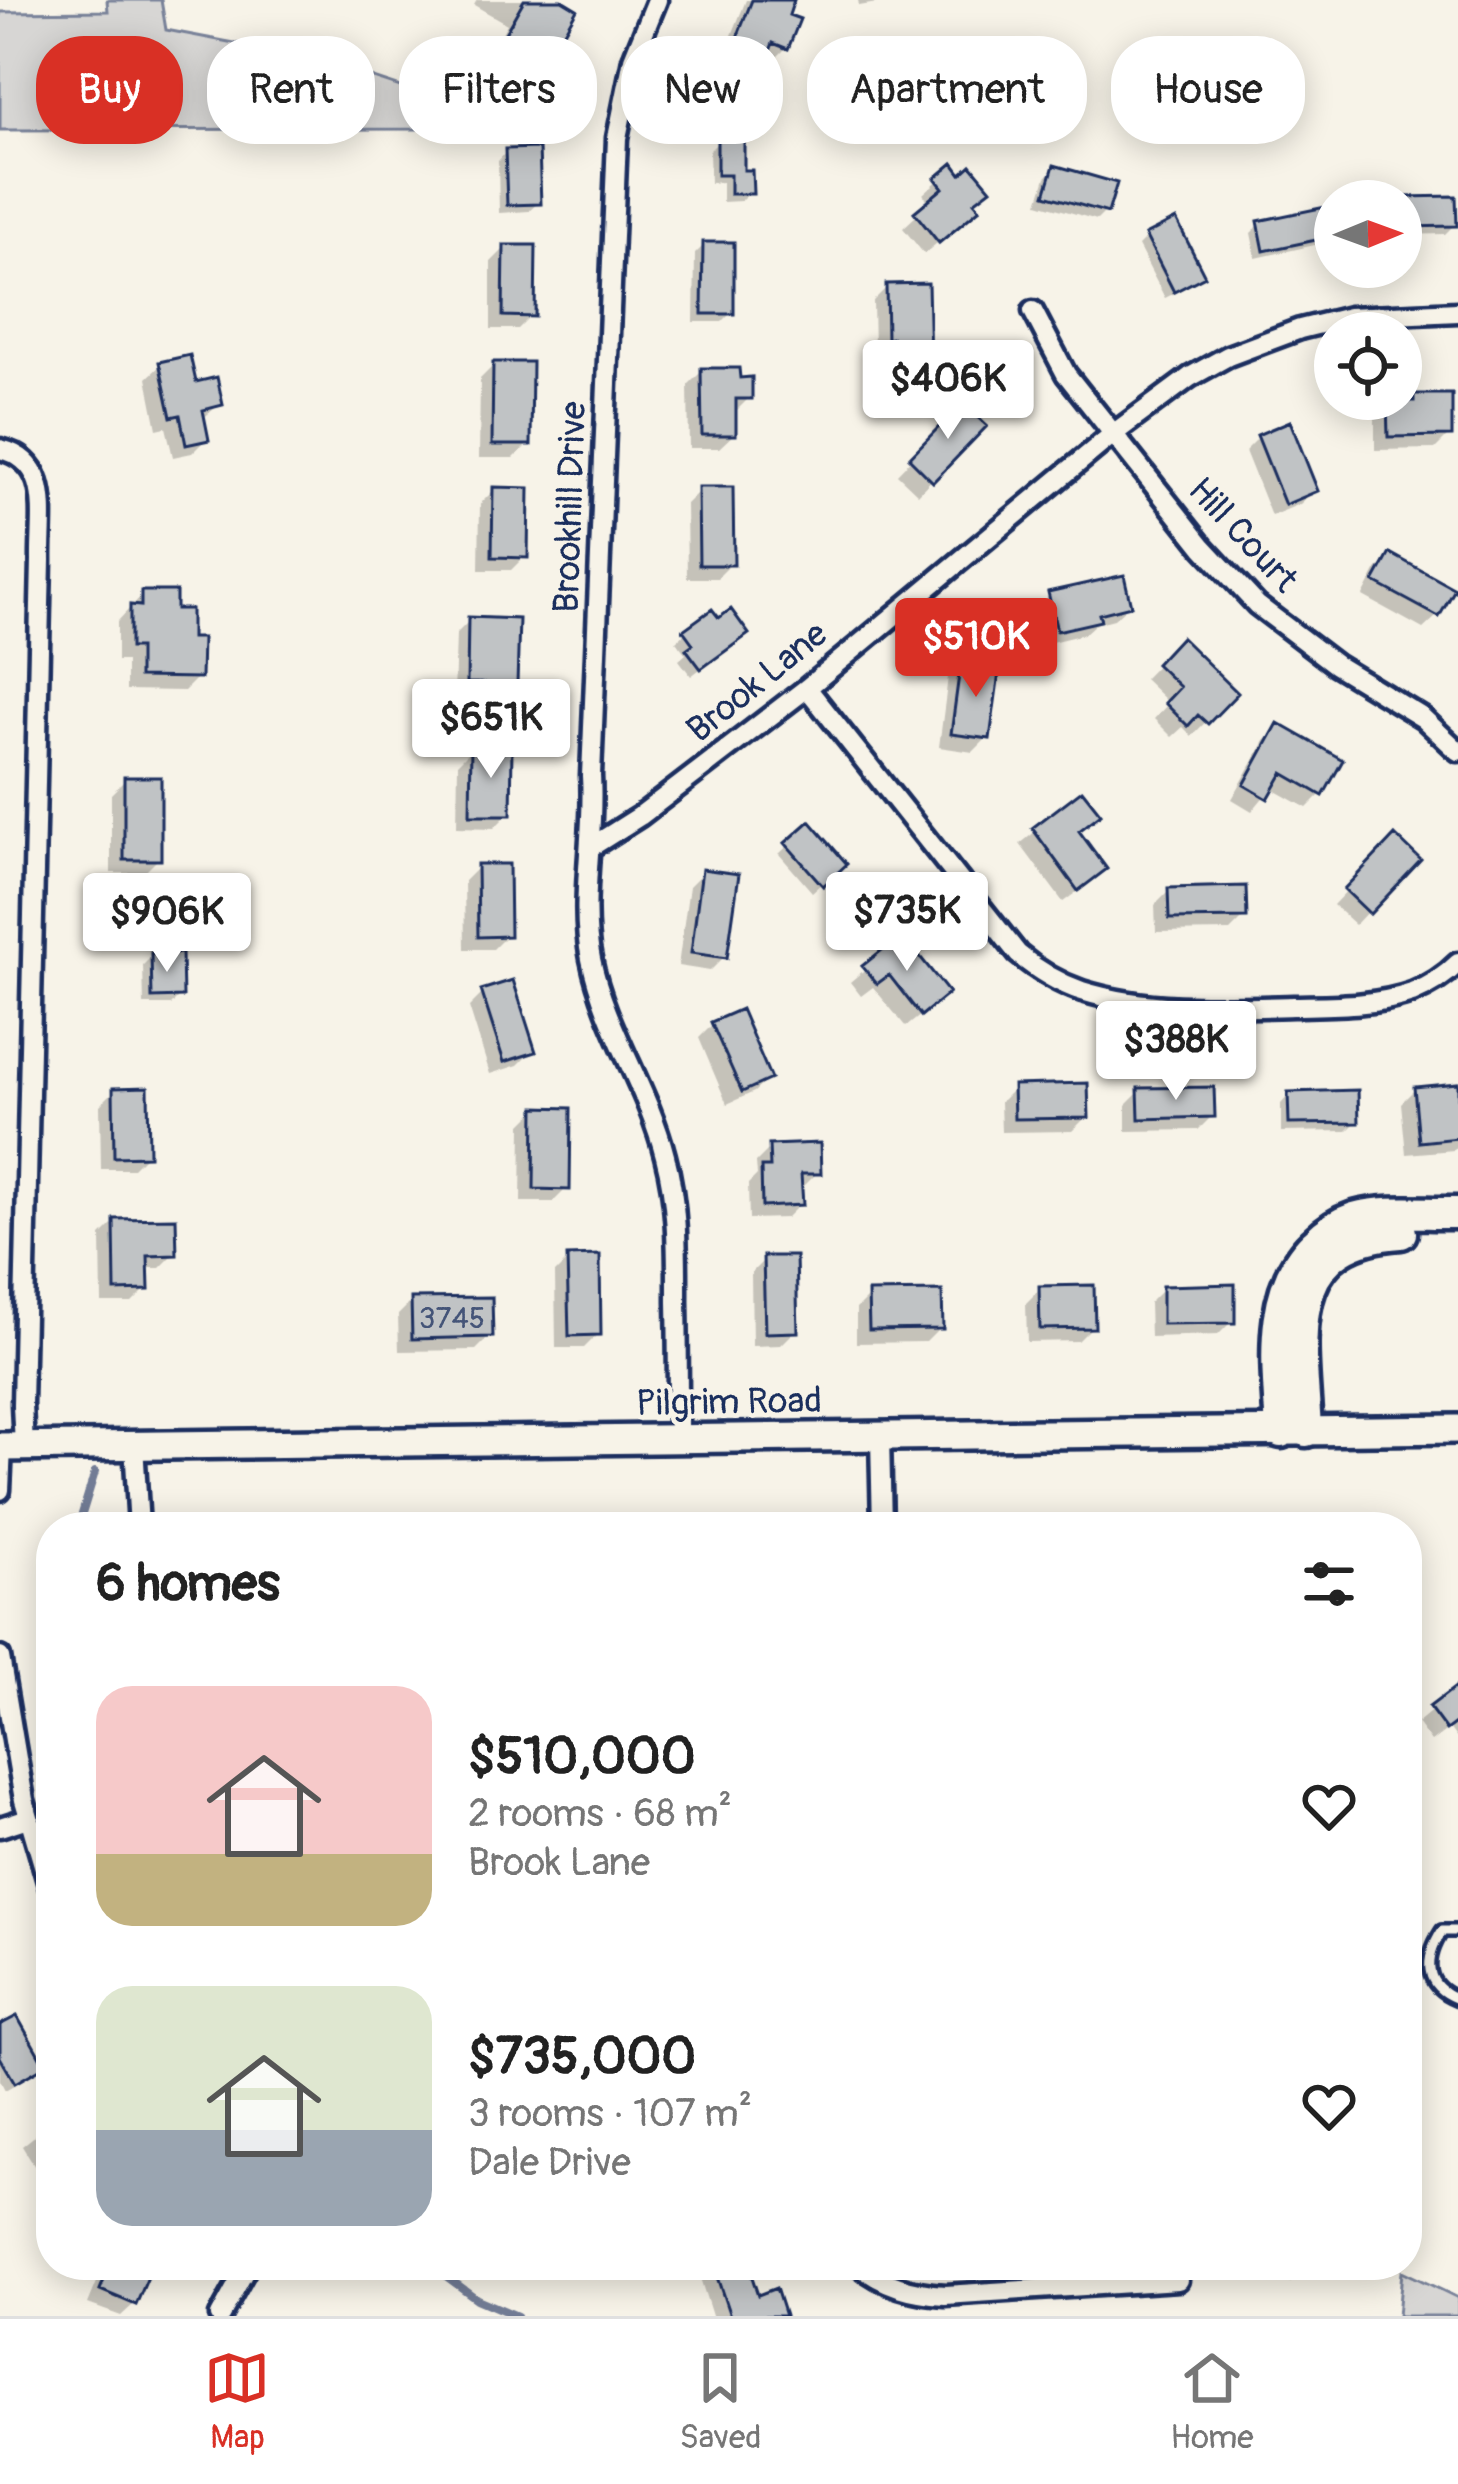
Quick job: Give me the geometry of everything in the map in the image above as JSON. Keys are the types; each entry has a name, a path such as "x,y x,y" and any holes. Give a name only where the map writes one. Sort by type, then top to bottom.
{"main road":[{"path":"1294,1431 1277,1361 1290,1275 1301,1256 1328,1231 1352,1219 1391,1213 1458,1213"},
{"path":"1294,1431 1301,1326 1308,1289 1319,1271 1335,1254 1373,1235 1458,1233"},
{"name":"Pilgrim Road","path":"9,1447 1458,1429"}],"street":[{"name":"Brookhill Drive","path":"656,0 633,59 617,138 588,897 591,959 605,1006 665,1153 674,1196 678,1439"},
{"name":"Hill Court","path":"1033,311 1066,374 1203,547 1258,605 1336,665 1423,718 1458,751"},
{"name":"Brook Lane","path":"591,847 640,816 807,688 1113,434 1190,376 1300,328 1349,317 1458,312"},
{"path":"0,449 25,458 38,479 41,560 22,1404 0,1490"},
{"path":"807,688 1018,954 1049,977 1080,991 1153,1005 1366,1002 1414,992 1458,963"},
{"path":"880,1437 882,1512"},
{"path":"134,1445 138,1512"},
{"path":"0,1657 36,1844"},
{"path":"0,1827 28,1818"},
{"path":"220,2316 240,2280"},
{"path":"883,2280 919,2293 945,2295 1178,2280"}],"lane":[{"path":"1458,1931 1442,1931 1431,1949 1429,1973 1442,1994 1458,2000"}],"shaded area":[{"path":"107,0 161,0 166,30 207,38 207,130 183,130 183,36 36,36 36,130 0,130 0,12 108,11"},
{"path":"375,78 399,86 399,129 375,129"},
{"path":"1401,2280 1421,2280 1458,2298 1458,2316 1398,2316"}],"building":[{"path":"524,0 562,0 577,9 562,36 504,35"},
{"path":"752,0 794,0 789,15 800,19 788,49 783,47 783,36 738,36"},
{"path":"717,144 744,144 744,170 752,170 753,194 730,194 730,175 717,175"},
{"path":"539,148 541,204 507,205 505,149"},
{"path":"953,163 961,174 971,165 991,189 974,202 980,209 939,243 914,212 943,188 935,178"},
{"path":"1054,165 1117,183 1108,213 1045,195"},
{"path":"1456,196 1457,226 1422,227 1422,197"},
{"path":"1314,209 1314,240 1264,251 1258,221"},
{"path":"1176,219 1205,276 1174,292 1145,235"},
{"path":"703,242 734,242 734,314 702,314"},
{"path":"504,245 536,245 535,317 503,316"},
{"path":"928,283 930,362 893,363 892,338 887,339 886,284"},
{"path":"190,355 196,382 217,377 223,405 203,410 209,440 186,445 180,415 171,417 159,362"},
{"path":"493,362 532,362 531,445 492,445"},
{"path":"701,368 739,368 740,378 752,377 752,399 736,399 736,435 702,435"},
{"path":"1422,394 1452,394 1452,436 1388,437 1388,420 1422,420"},
{"path":"962,403 987,426 933,482 909,458"},
{"path":"1290,421 1318,491 1285,505 1257,435"},
{"path":"493,487 529,488 528,558 492,557"},
{"path":"698,487 733,487 734,565 699,565"},
{"path":"1390,553 1455,589 1439,617 1374,582"},
{"path":"1124,575 1131,606 1099,614 1101,621 1057,631 1048,592"},
{"path":"141,591 176,591 176,609 191,609 191,638 202,638 201,678 139,677 139,648 130,648 130,605 141,606"},
{"path":"712,609 719,618 731,609 749,634 701,669 686,649 693,644 683,630"},
{"path":"468,617 519,619 517,684 467,683"},
{"path":"1181,637 1238,693 1208,724 1198,715 1188,726 1165,703 1180,687 1156,664"},
{"path":"961,660 1000,665 990,739 951,734"},
{"path":"1278,723 1343,760 1323,796 1283,773 1268,799 1244,785"},
{"path":"471,746 512,747 511,815 470,815"},
{"path":"124,777 161,777 161,860 124,860"},
{"path":"1082,790 1101,814 1079,831 1107,869 1078,891 1032,828"},
{"path":"810,821 847,864 823,886 785,843"},
{"path":"1395,835 1421,860 1370,914 1344,889"},
{"path":"477,864 509,864 510,936 478,937"},
{"path":"702,869 739,874 727,958 691,953"},
{"path":"1246,886 1247,918 1169,919 1168,888"},
{"path":"902,934 949,993 921,1016 889,975 877,984 862,966"},
{"path":"151,953 182,953 183,997 152,998"},
{"path":"513,980 536,1052 504,1062 481,990"},
{"path":"741,1009 771,1079 742,1092 711,1022"},
{"path":"1088,1083 1089,1118 1014,1119 1013,1085"},
{"path":"1458,1083 1458,1138 1419,1142 1414,1087"},
{"path":"148,1087 149,1156 114,1157 113,1088"},
{"path":"1214,1087 1215,1117 1139,1119 1138,1088"},
{"path":"1358,1090 1359,1123 1289,1124 1288,1092"},
{"path":"535,1107 571,1108 570,1190 534,1189"},
{"path":"820,1143 821,1174 801,1174 803,1205 762,1207 761,1167 770,1167 769,1145"},
{"path":"176,1218 177,1255 148,1256 149,1290 115,1291 114,1219"},
{"path":"600,1255 601,1335 569,1336 567,1256"},
{"path":"763,1256 796,1256 798,1332 765,1333"},
{"path":"1235,1284 1235,1323 1162,1324 1162,1286"},
{"path":"1094,1285 1095,1328 1040,1329 1039,1286"},
{"path":"942,1291 943,1329 869,1330 868,1292"},
{"path":"492,1297 493,1337 412,1339 411,1298"},
{"path":"1458,1685 1458,1721 1446,1730 1429,1707"},
{"path":"17,2016 36,2050 36,2071 15,2083 0,2057 0,2025"},
{"path":"104,2280 147,2280 136,2305 100,2290"},
{"path":"718,2280 753,2280 758,2295 776,2288 785,2316 730,2316"}],"waterway":[{"path":"83,1512 95,1472"},
{"path":"451,2280 477,2299 517,2316"}]}
